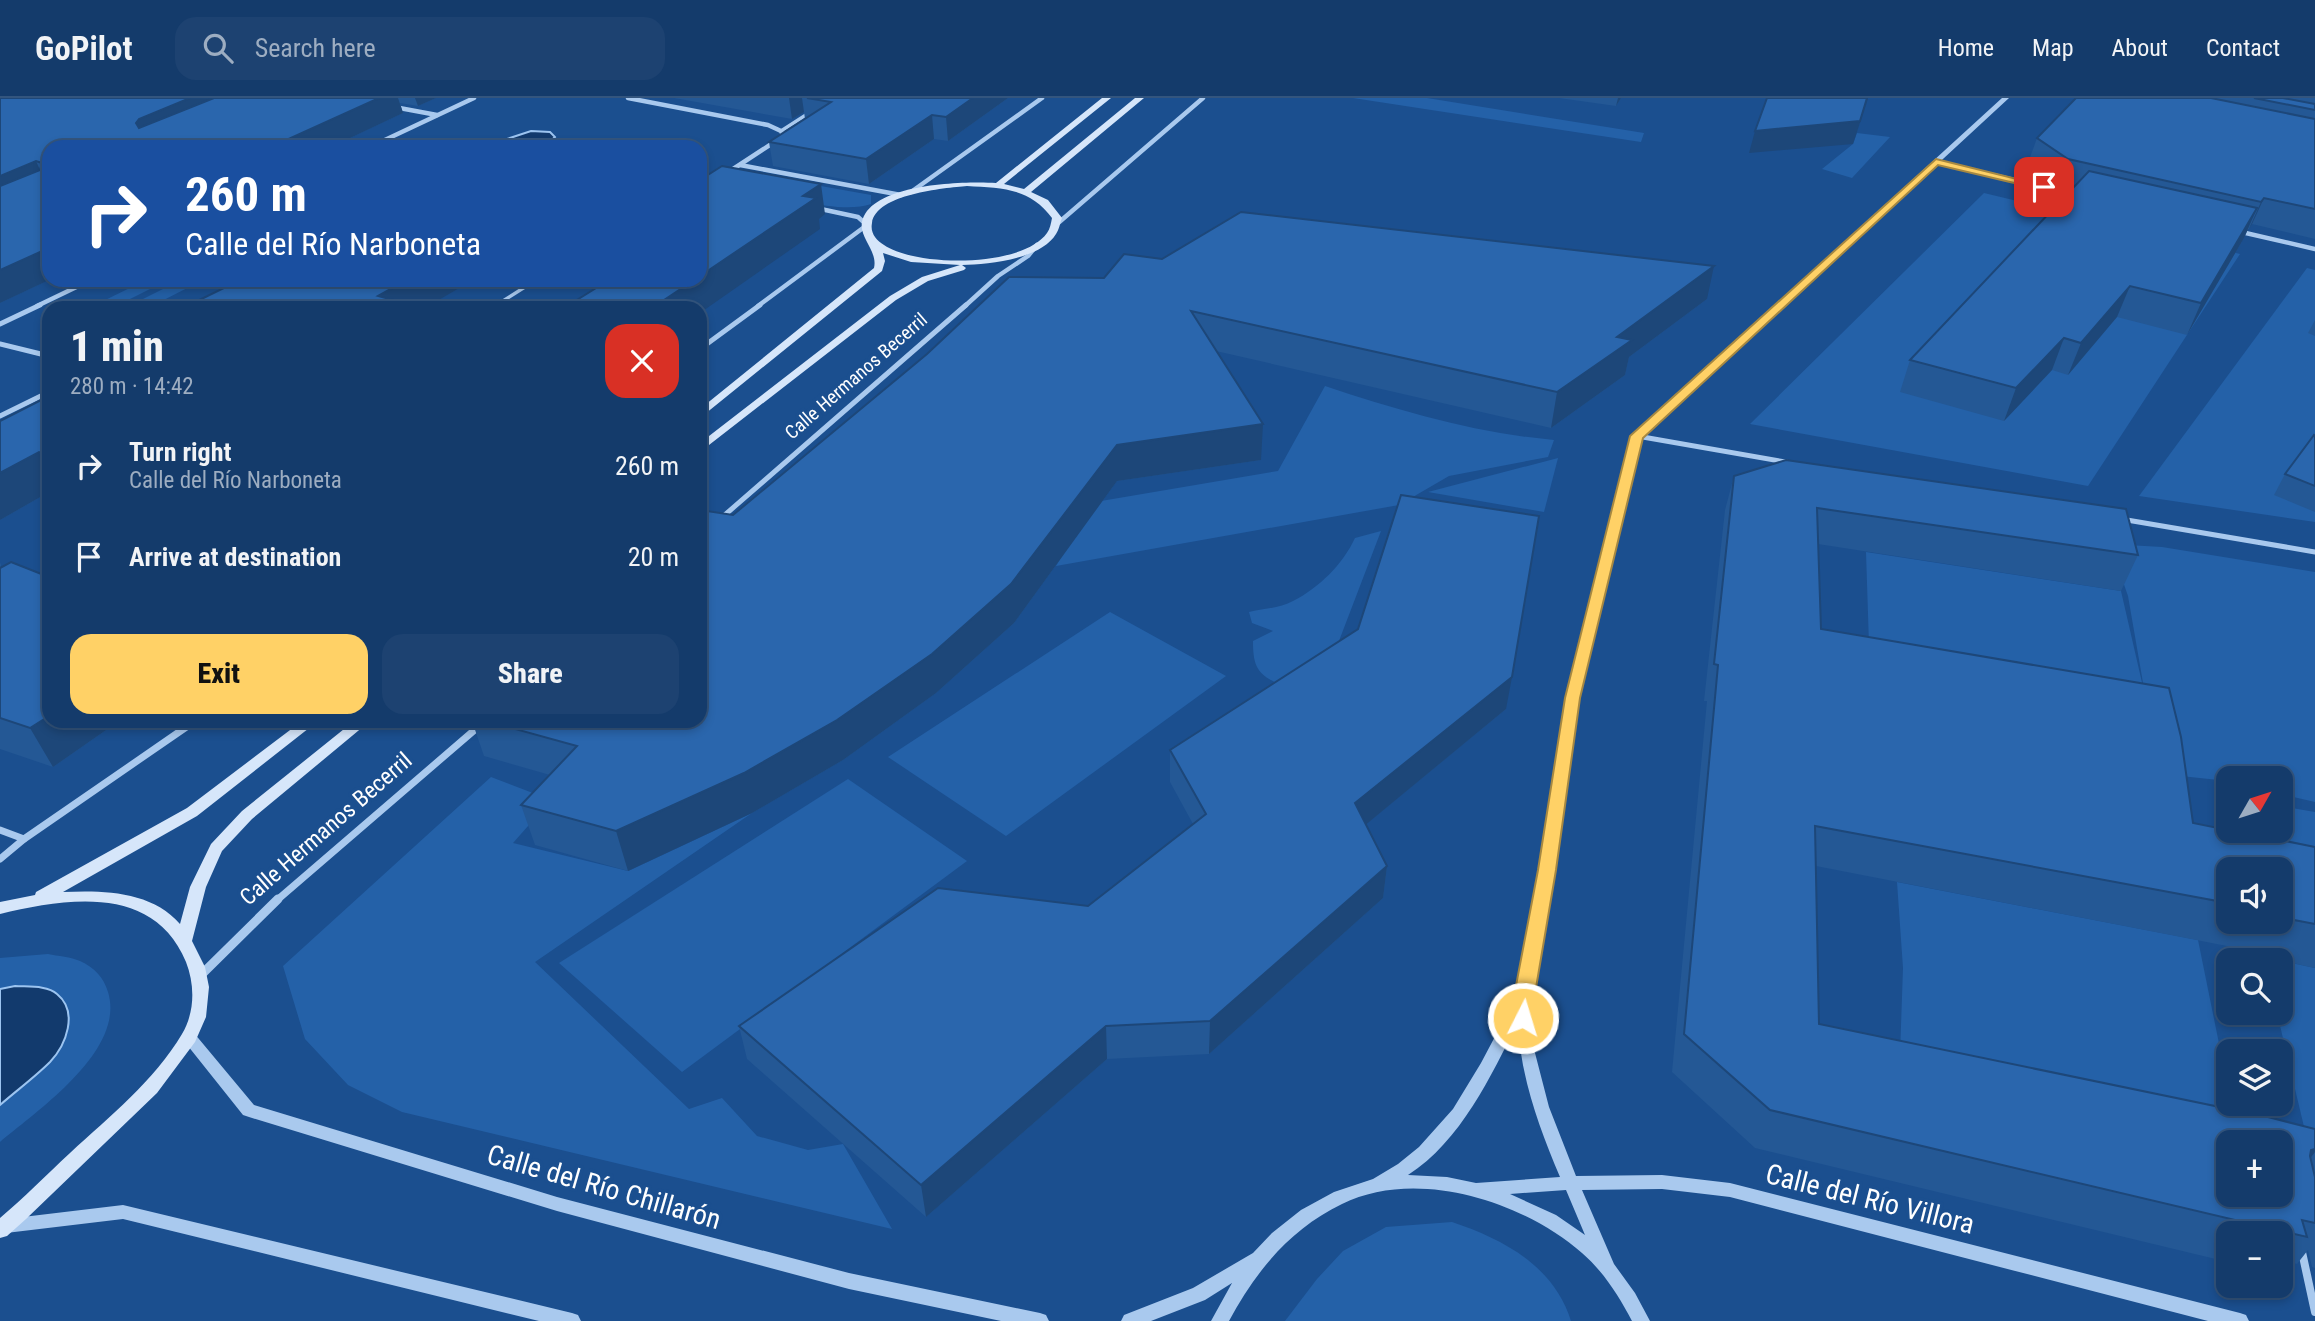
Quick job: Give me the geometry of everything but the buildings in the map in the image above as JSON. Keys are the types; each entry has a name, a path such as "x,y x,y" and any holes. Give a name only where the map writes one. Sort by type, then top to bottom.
{"main road":[{"path":"997,186 1107,98"},
{"path":"1026,192 1140,98"},
{"path":"707,409 879,269 881,255 867,233 867,225 878,208 901,195 957,184 997,186 1026,192 1049,205 1056,214 1057,225"},
{"name":"Calle Hermanos Becerril","path":"876,244 912,260 951,264 979,262 1011,256 1037,245 1054,232 1057,225"},
{"name":"Calle Hermanos Becerril","path":"707,444 908,288 925,279 979,262"},
{"path":"35,900 192,812 302,728"},
{"path":"184,940 198,887 216,848 247,815 354,728"},
{"path":"0,908 35,900 76,896 110,899 140,906 164,918 184,940 201,975 200,1009 189,1037 152,1088 3,1228"}],"street":[{"path":"385,140 474,98"},
{"path":"628,98 768,125 782,131"},
{"path":"911,192 1042,98"},
{"name":"Calle Hermanos Becerril","path":"1057,225 1203,98"},
{"path":"1609,1271 1541,1107 1530,1064 1523,1018 1524,996 1547,870 1573,698 1637,436 2006,98"},
{"path":"386,105 438,115"},
{"path":"782,131 812,111"},
{"path":"723,176 779,139 783,135 782,131"},
{"path":"1936,162 2084,196"},
{"path":"740,165 901,195"},
{"path":"707,344 867,225 852,215 804,206"},
{"path":"2231,230 2313,249 2315,242"},
{"name":"Calle Hermanos Becerril","path":"710,528 922,346 997,276 1033,253 1037,245"},
{"path":"48,301 77,287"},
{"path":"503,301 525,287"},
{"path":"0,324 42,304"},
{"path":"0,344 42,354"},
{"path":"0,416 42,395"},
{"path":"1637,436 1800,464"},
{"path":"2112,517 2315,552"},
{"path":"0,859 24,839 185,728"},
{"name":"Calle Hermanos Becerril","path":"201,975 278,899 477,728"},
{"path":"0,830 24,839"},
{"path":"1371,1187 1408,1167 1436,1141 1458,1112 1524,996"},
{"name":"Calle del Río Chillarón","path":"189,1037 250,1110 570,1207 849,1281 1040,1321"},
{"path":"1130,1321 1199,1294 1256,1259 1308,1214 1338,1197 1371,1187 1406,1182 1442,1182 1479,1189 1516,1202 1550,1220 1582,1242 1609,1271 1632,1303 1641,1321"},
{"name":"Calle del Río Villora","path":"1479,1189 1571,1183 1662,1182 1730,1190 2240,1321"},
{"path":"3,1228 123,1212 572,1321"},
{"path":"2300,1245 2315,1312"},
{"path":"1220,1321 1256,1259"}],"shaded area":[{"path":"1353,98 1427,98 1644,133 1641,142"},
{"path":"531,131 550,132 555,137 552,140 507,139"},
{"path":"1857,133 1890,137 1852,178 1822,169 1853,144"},
{"path":"765,176 871,195 871,204 859,207 831,206 760,192"},
{"path":"1984,193 2240,254 2088,486 1750,424"},
{"path":"2307,268 2315,270 2315,522 2139,496"},
{"path":"132,287 154,287 126,301 103,301"},
{"path":"167,287 189,287 162,301 139,301"},
{"path":"1325,386 1438,420 1495,432 1554,440 1548,457 1449,476 1399,505 1056,566 1079,527 989,520 1278,471"},
{"path":"1558,458 1544,512 1428,492"},
{"path":"1381,531 1334,654 1283,686 1268,678 1256,664 1253,641 1273,631 1252,623 1249,612 1282,605 1303,596 1337,566 1355,538"},
{"path":"2110,544 2162,547 2315,572 2315,802 2293,797 2293,766 2216,766 2216,780 2162,774 1870,676 1866,552 2121,591 2146,700 2128,596"},
{"path":"1110,612 1226,676 1006,836 888,757"},
{"path":"491,777 551,800 513,843 628,871 752,813 535,962 689,1109 722,1098 757,1136 808,1150 843,1144 892,1229 402,1112 348,1085 305,1039 283,966"},
{"path":"848,779 967,861 682,1072 559,963"},
{"path":"2293,808 2315,812 2315,887 2293,876 2293,857 2241,857 2240,844 2292,844"},
{"path":"1897,882 2198,940 2218,1039 2216,1116 2233,1116 2236,1130 2216,1130 2216,1139 1899,1084 1903,968"},
{"path":"48,954 85,963 94,970 108,992 110,1014 104,1035 92,1057 75,1077 0,1142 0,958"},
{"path":"2293,963 2315,968 2315,1173 2293,1080 2293,1039 2283,1039 2280,1025 2293,1025"},
{"path":"15,986 43,988 57,994 64,1001 67,1010 68,1028 61,1047 50,1062 0,1105 0,989"},
{"path":"1452,1222 1490,1237 1524,1257 1552,1285 1571,1321 1285,1321 1317,1279 1343,1251 1386,1227"}],"route":[{"path":"1523,1018 1524,996 1547,870 1573,698 1637,436 1936,162 2044,187"}]}
